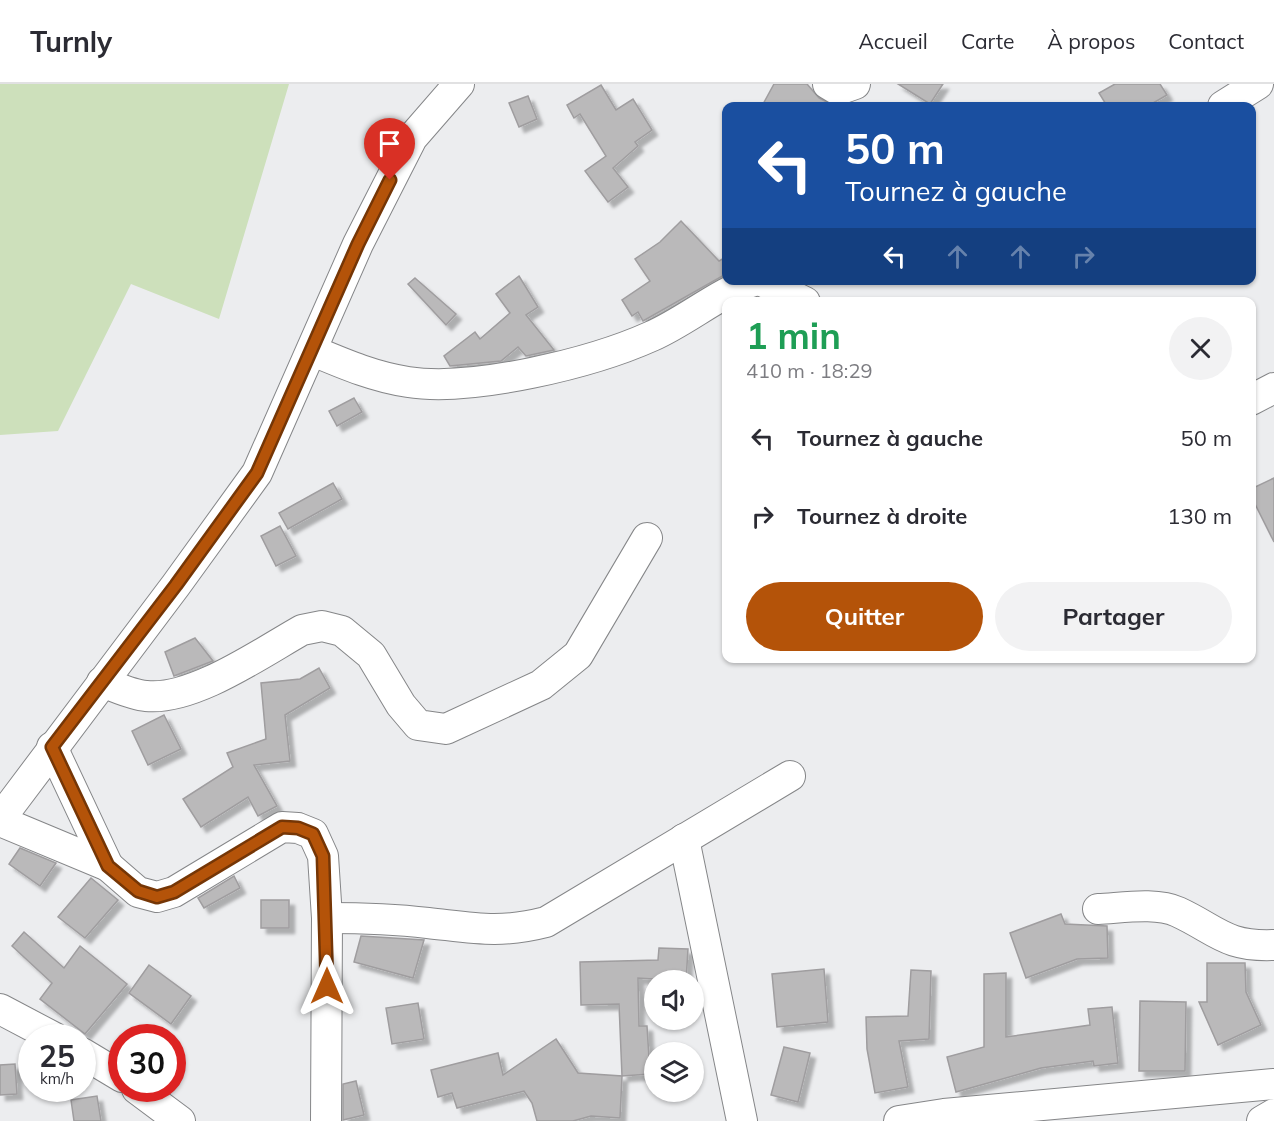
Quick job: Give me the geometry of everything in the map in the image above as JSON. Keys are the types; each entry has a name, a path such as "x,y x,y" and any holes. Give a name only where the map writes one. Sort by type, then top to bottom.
{"street":[{"path":"326,1121 327,918 323,856 313,834 298,828 282,827 174,892 157,897 138,891 108,866 0,820 257,473 313,351 358,244 412,138 459,84"},
{"path":"828,84 838,90 855,84"},
{"path":"1229,102 1258,84"},
{"path":"727,297 749,285"},
{"path":"769,285 795,297"},
{"path":"313,351 368,374 410,383 476,382 564,366 652,336 722,299"},
{"path":"1256,397 1274,388"},
{"path":"102,682 145,696 171,696 194,690 302,630 322,626 342,631 371,655 401,705 418,724 446,729 541,685 578,655 647,538"},
{"path":"52,747 108,866"},
{"path":"327,918 379,918 485,931 513,930 546,922 790,776"},
{"path":"684,839 742,1121"},
{"path":"1098,909 1150,908 1176,911 1232,942 1274,945"},
{"path":"0,1009 28,1024"},
{"path":"899,1121 945,1114 1274,1083"},
{"path":"154,1102 180,1121"},
{"path":"1262,1121 1274,1114"}],"green space":[{"path":"0,84 289,84 219,319 131,284 58,431 0,435"}],"building":[{"path":"774,84 807,84 819,98 826,102 764,102"},
{"path":"898,84 943,84 931,102 927,102"},
{"path":"1115,84 1160,84 1167,95 1155,102 1105,102 1099,93"},
{"path":"601,85 616,110 633,99 652,130 635,142 638,146 613,168 628,187 608,202 585,171 606,156 580,114 574,118 567,105"},
{"path":"528,96 537,119 519,127 509,103"},
{"path":"681,221 719,261 722,259 722,276 643,321 638,312 632,316 622,300 650,281 635,259 660,242"},
{"path":"519,276 538,307 526,315 554,350 526,356 518,347 501,361 450,366 444,356 475,332 480,339 510,313 496,294"},
{"path":"415,278 456,314 446,325 408,284"},
{"path":"354,398 362,412 337,426 329,411"},
{"path":"1274,478 1274,542 1256,506 1256,487"},
{"path":"333,483 342,499 288,529 279,513"},
{"path":"280,526 296,556 276,566 261,536"},
{"path":"195,638 213,661 174,676 165,652"},
{"path":"319,668 330,688 285,715 290,761 254,765 277,806 258,816 248,797 201,827 183,799 233,767 227,753 266,739 261,683 300,679"},
{"path":"164,715 181,749 148,765 132,731"},
{"path":"20,848 56,863 40,886 9,864"},
{"path":"234,876 240,888 204,908 198,898"},
{"path":"91,878 118,900 85,938 58,917"},
{"path":"261,900 289,900 289,928 261,928"},
{"path":"1061,914 1065,924 1107,926 1108,958 1077,959 1026,978 1010,933"},
{"path":"24,932 64,968 80,946 127,984 93,1024 72,1024 40,999 52,983 12,946"},
{"path":"361,936 424,940 413,978 354,962"},
{"path":"659,948 688,949 687,970 644,970 644,978 638,978 639,1026 644,1026 644,1030 647,1030 648,1042 644,1042 644,1074 622,1076 619,1004 581,1005 580,962 658,960"},
{"path":"1207,963 1245,963 1246,992 1261,1025 1218,1045 1199,1002 1207,1002"},
{"path":"149,965 191,996 171,1024 129,993"},
{"path":"824,969 828,1022 777,1027 772,974"},
{"path":"911,970 931,971 929,1039 899,1041 908,1087 875,1093 867,1049 866,1017 908,1016"},
{"path":"1006,973 1006,1037 1090,1025 1088,1009 1112,1007 1118,1063 1094,1066 1093,1061 1041,1068 956,1092 947,1057 984,1047 984,974"},
{"path":"1140,1001 1186,1002 1185,1071 1139,1071"},
{"path":"418,1003 424,1039 392,1044 386,1008"},
{"path":"556,1039 578,1073 622,1076 620,1118 591,1116 573,1121 537,1121 532,1103 524,1091 457,1108 452,1093 438,1097 431,1070 498,1053 503,1075"},
{"path":"784,1047 810,1053 798,1102 771,1095"},
{"path":"15,1064 17,1094 0,1095 0,1065"},
{"path":"356,1081 364,1115 343,1120 343,1084"},
{"path":"96,1096 101,1121 74,1121 71,1102 96,1102"}],"route":[{"path":"327,986 327,918 323,856 313,834 298,828 282,827 174,892 157,897 138,891 108,866 52,747 176,585 257,473 313,351 358,244 390,180"}]}
